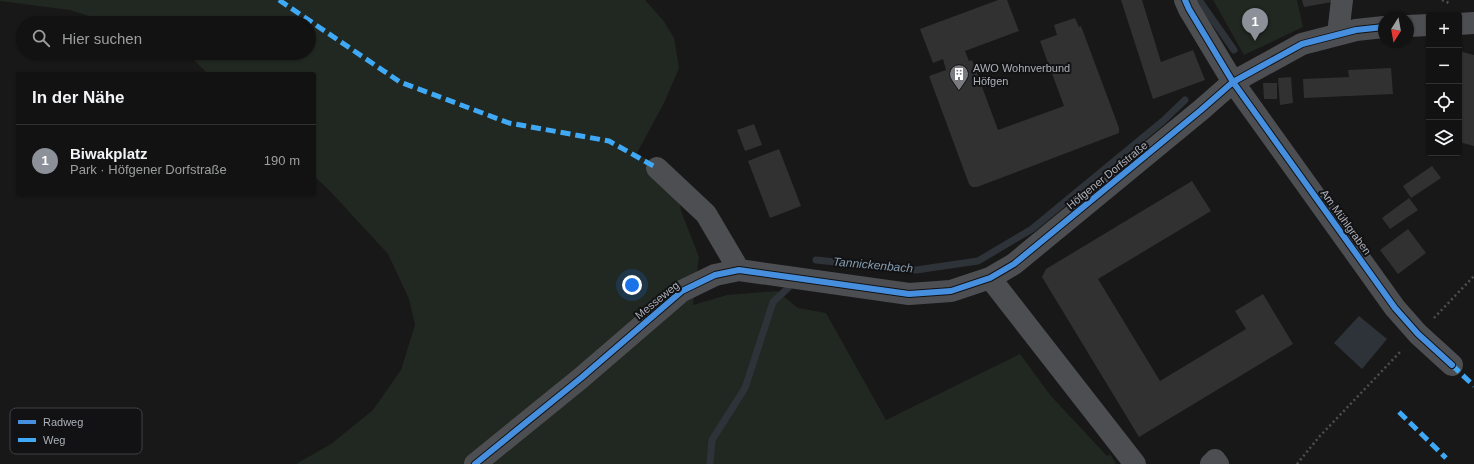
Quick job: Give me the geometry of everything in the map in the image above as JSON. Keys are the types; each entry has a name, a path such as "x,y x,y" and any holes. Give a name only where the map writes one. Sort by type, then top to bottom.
{"street":[{"path":"1185,0 1233,82"},
{"path":"1338,34 1342,0"},
{"path":"1462,24 1474,23"},
{"path":"1414,26 1426,25"},
{"name":"Höfgener Dorfstraße","path":"990,278 1014,264 1202,110 1233,82 1302,44 1356,30 1378,28"},
{"name":"Am Mühlgraben","path":"1233,82 1395,308 1418,334 1452,365"},
{"path":"658,168 706,214 739,270"},
{"name":"Messeweg","path":"475,464 581,378 682,291 715,275 739,270 909,294 951,292 990,278"},
{"path":"990,278 1135,464"},
{"path":"1211,464 1215,460 1218,464"}],"path":[{"path":"1297,464 1319,437 1378,373 1474,276"}],"shaded area":[{"path":"645,0 663,20 674,38 679,68 664,103 637,153 677,180 681,211 699,257 693,305 727,295 777,291 798,308 826,313 886,420 1020,354 1051,396 1107,456 1110,454 1116,464 296,464 331,444 373,410 401,370 415,325 409,299 388,254 316,178 316,72 206,72 194,60 316,60 316,16 89,16 70,10 0,1"},
{"path":"1213,0 1297,0 1303,27 1244,55"},
{"path":"1359,316 1387,339 1362,369 1334,343"}],"building":[{"name":"AWO Wohnverbund Höfgen","path":"998,0 1007,0 1019,31 965,51 969,61 972,60 998,130 1064,106 1040,41 1057,35 1054,25 1075,18 1079,27 1081,26 1119,128 1119,133 977,187 972,187 969,184 929,76 946,70 943,59 933,63 920,29"},
{"path":"1121,0 1142,0 1161,62 1193,50 1205,80 1153,99"},
{"path":"1302,0 1332,0 1332,2 1304,7"},
{"path":"1462,52 1474,55 1474,146 1462,143"},
{"path":"1391,68 1393,94 1304,98 1303,79 1349,77 1348,70"},
{"path":"1291,77 1293,103 1280,105 1278,78"},
{"path":"1263,83 1277,83 1277,99 1264,99"},
{"path":"754,124 762,145 745,151 737,130"},
{"path":"779,149 801,206 770,218 748,161"},
{"path":"1432,166 1441,178 1411,198 1403,186"},
{"path":"1192,181 1211,211 1098,279 1160,381 1246,329 1235,311 1263,294 1293,344 1139,437 1042,277 1046,269"},
{"path":"1409,198 1418,210 1390,229 1382,218"},
{"path":"1408,229 1426,253 1398,274 1380,250"}],"waterway":[{"name":"Tannickenbach","path":"1199,0 1234,50"},
{"name":"Tannickenbach","path":"816,260 916,270 978,261 1032,229 1163,121 1185,100"},
{"name":"Tannickenbach","path":"710,464 712,440 745,388 773,302 788,288"}],"marked path":[{"path":"279,0 303,16"},
{"path":"316,25 400,82 509,123 609,141 657,168"},
{"path":"1452,365 1474,386"},
{"path":"1399,412 1446,458"}],"cycle path":[{"path":"1185,0 1233,82 1395,308 1418,334 1452,365"},
{"path":"475,464 581,378 682,291 715,275 739,270 909,294 951,291 990,278 1014,264 1233,82 1302,44 1356,30 1378,28"}],"place":[{"name":"Biwakplatz","path":"1255,41"},
{"name":"AWO Wohnverbund Höfgen","path":"959,91"}]}
